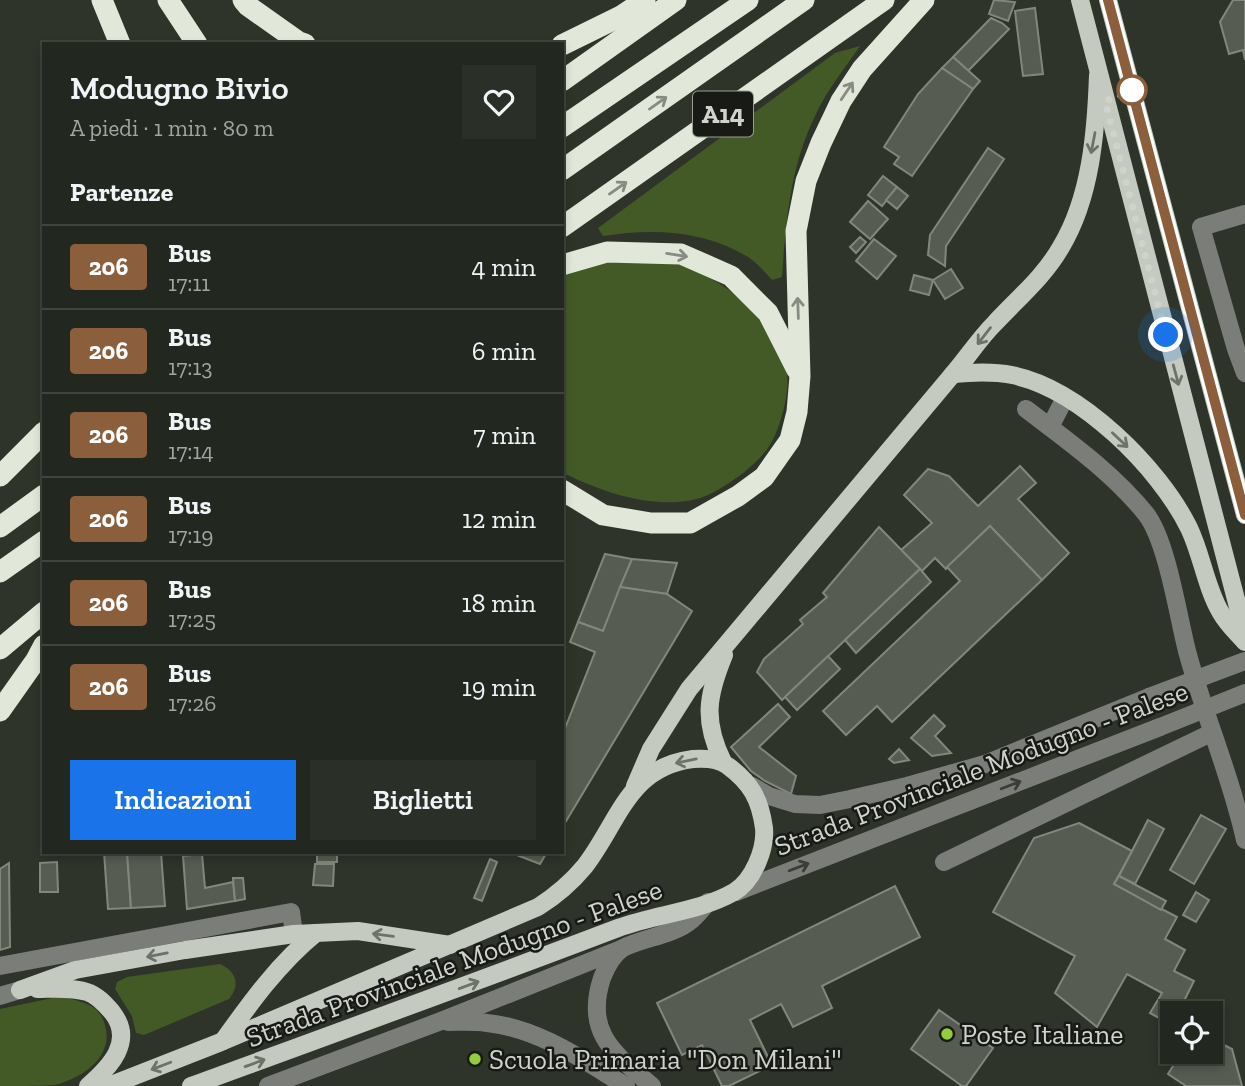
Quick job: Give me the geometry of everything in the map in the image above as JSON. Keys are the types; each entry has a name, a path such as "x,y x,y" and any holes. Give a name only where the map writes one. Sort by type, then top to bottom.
{"highway":[{"path":"102,0 119,42"},
{"path":"168,0 196,42"},
{"path":"243,0 299,42"},
{"path":"564,45 621,16 645,0"},
{"path":"564,80 676,0"},
{"path":"564,126 748,0"},
{"name":"A14","path":"564,169 804,0"},
{"name":"A14","path":"564,226 884,0"},
{"path":"564,491 603,515 651,523 690,523 738,496 764,477 790,440 797,412 800,376 796,231 806,181 841,101 862,69 924,0"},
{"path":"564,264 607,252 681,254 731,276 768,313 800,376"},
{"path":"0,476 42,434"},
{"path":"0,482 42,451"},
{"path":"0,527 42,496"},
{"path":"0,572 42,542"},
{"path":"0,649 42,614"},
{"path":"0,711 42,649"}],"main road":[{"path":"1080,0 1245,634"},
{"path":"1108,0 1245,515"},
{"path":"635,786 651,749 689,689 992,325 1037,280 1062,246 1076,214 1086,180 1097,125 1098,75"},
{"path":"953,374 989,372 1038,383 1065,398 1111,432 1158,480 1180,511 1221,613 1245,643"},
{"path":"723,762 715,747 708,720 713,683 731,639"},
{"name":"Strada Provinciale Modugno - Palese","path":"109,1086 221,1042 538,907 563,891 586,864 635,786 664,767 684,760 703,758 723,762 751,786 761,811 764,831 760,856 752,873 736,892 622,926 191,1086"},
{"path":"20,990 75,970 294,934 358,931 450,945"},
{"path":"221,1042 267,981 296,949 316,933"},
{"path":"20,990 64,989 88,992 104,1003 116,1017 121,1031 120,1048 109,1068 88,1086"}],"street":[{"path":"1245,214 1201,227 1245,373"},
{"path":"1050,427 1065,398"},
{"path":"1026,409 1074,445 1148,516 1163,552 1187,652 1245,840"},
{"name":"Strada Provinciale Modugno - Palese","path":"751,786 769,796 795,804 820,805 849,799 985,764 1245,661"},
{"name":"Strada Provinciale Modugno - Palese","path":"736,892 1245,693"},
{"path":"944,862 1211,733"},
{"path":"268,1086 688,923 708,902"},
{"path":"0,966 291,912 294,934"},
{"path":"621,949 606,968 596,996 596,1016 602,1036 618,1055 652,1086"},
{"path":"0,996 20,990"},
{"path":"441,1021 486,1023 523,1031 558,1046 626,1086"}],"green space":[{"path":"860,46 820,105 800,154 788,215 782,277 772,280 748,257 714,241 696,236 640,232 603,236 598,228 835,53"},
{"path":"620,259 668,261 705,276 746,304 764,324 779,348 788,381 776,432 768,448 755,463 737,478 700,498 665,502 647,501 611,492 564,473 564,273"},
{"path":"220,964 230,970 235,979 235,989 229,999 144,1035 136,1033 132,1016 115,989 117,982 127,977"},
{"path":"62,996 89,1005 100,1015 107,1036 101,1056 85,1071 66,1082 55,1085 0,1086 0,1009"}],"building":[{"path":"994,0 1015,2 1008,21 989,14"},
{"path":"1233,0 1245,0 1245,60 1243,50 1229,54 1220,22"},
{"path":"1035,8 1043,74 1023,76 1015,11"},
{"path":"991,18 1009,29 968,71 953,57"},
{"path":"953,57 980,81 973,89 942,68"},
{"path":"942,68 973,89 912,176 894,164 899,157 884,147 918,94"},
{"path":"988,148 1004,159 946,246 945,266 928,255 930,235"},
{"path":"883,176 897,187 882,206 868,195"},
{"path":"897,187 908,196 897,209 886,200"},
{"path":"868,201 888,219 870,239 850,222"},
{"path":"860,237 866,242 856,253 850,247"},
{"path":"874,239 896,256 877,279 856,261"},
{"path":"951,269 963,288 945,299 933,280"},
{"path":"914,275 933,280 929,295 910,290"},
{"path":"1020,466 1036,483 1018,499 1069,553 1042,580 990,526 946,569 935,558 922,571 901,550 932,523 904,495 928,469 949,476 978,506"},
{"path":"990,526 1042,580 892,722 877,706 846,735 823,711 960,581 947,567"},
{"path":"879,527 920,569 782,700 757,672 764,659 803,624 800,620 827,597 823,593"},
{"path":"605,554 632,559 603,631 578,622"},
{"path":"632,559 677,563 667,594 620,587"},
{"path":"920,569 931,582 856,653 845,640"},
{"path":"620,587 667,594 692,611 564,825 564,731 595,652 570,642 578,622 603,631"},
{"path":"828,656 840,669 797,710 785,697"},
{"path":"778,704 790,717 759,747 796,776 791,794 751,771 731,747"},
{"path":"934,715 945,726 935,736 951,753 932,756 911,738"},
{"path":"899,749 909,760 894,763 889,759"},
{"path":"1201,815 1226,829 1194,884 1170,870"},
{"path":"1148,820 1164,829 1135,884 1119,876"},
{"path":"1079,823 1132,851 1114,884 1177,917 1165,939 1185,950 1174,971 1194,981 1184,1001 1160,1001 1160,1018 1150,1013 1162,993 1127,974 1097,1027 1055,993 1075,956 993,912 1034,838"},
{"path":"104,854 127,854 131,908 108,909"},
{"path":"127,854 161,854 165,906 131,908"},
{"path":"202,854 205,888 233,882 235,901 187,909 183,856"},
{"path":"317,854 337,854 337,862 317,862"},
{"path":"514,854 546,854 540,864"},
{"path":"490,859 497,862 482,901 474,898"},
{"path":"57,862 58,892 40,892 40,863"},
{"path":"9,863 10,947 0,950 0,869"},
{"path":"315,864 334,864 333,886 313,885"},
{"path":"1119,876 1166,901 1161,910 1114,884"},
{"path":"233,878 243,878 245,899 235,901"},
{"path":"895,886 920,937 822,986 832,1008 793,1027 781,1004 750,1020 772,1065 729,1086 722,1086 702,1045 682,1055 657,1003"},
{"path":"1196,892 1209,900 1196,922 1183,915"},
{"name":"Poste Italiane","path":"939,1010 993,1048 966,1086 962,1086 911,1049"},
{"path":"1223,1044 1232,1049 1242,1086 1186,1086 1168,1074 1174,1064 1223,1064"}],"bus line":[{"name":"206","path":"1108,0 1245,515"}],"place":[{"name":"Poste Italiane","path":"947,1034"},
{"name":"Scuola Primaria \"Don Milani\"","path":"475,1059"}],"route":[{"path":"1132,90 1105,101 1166,335"}]}
